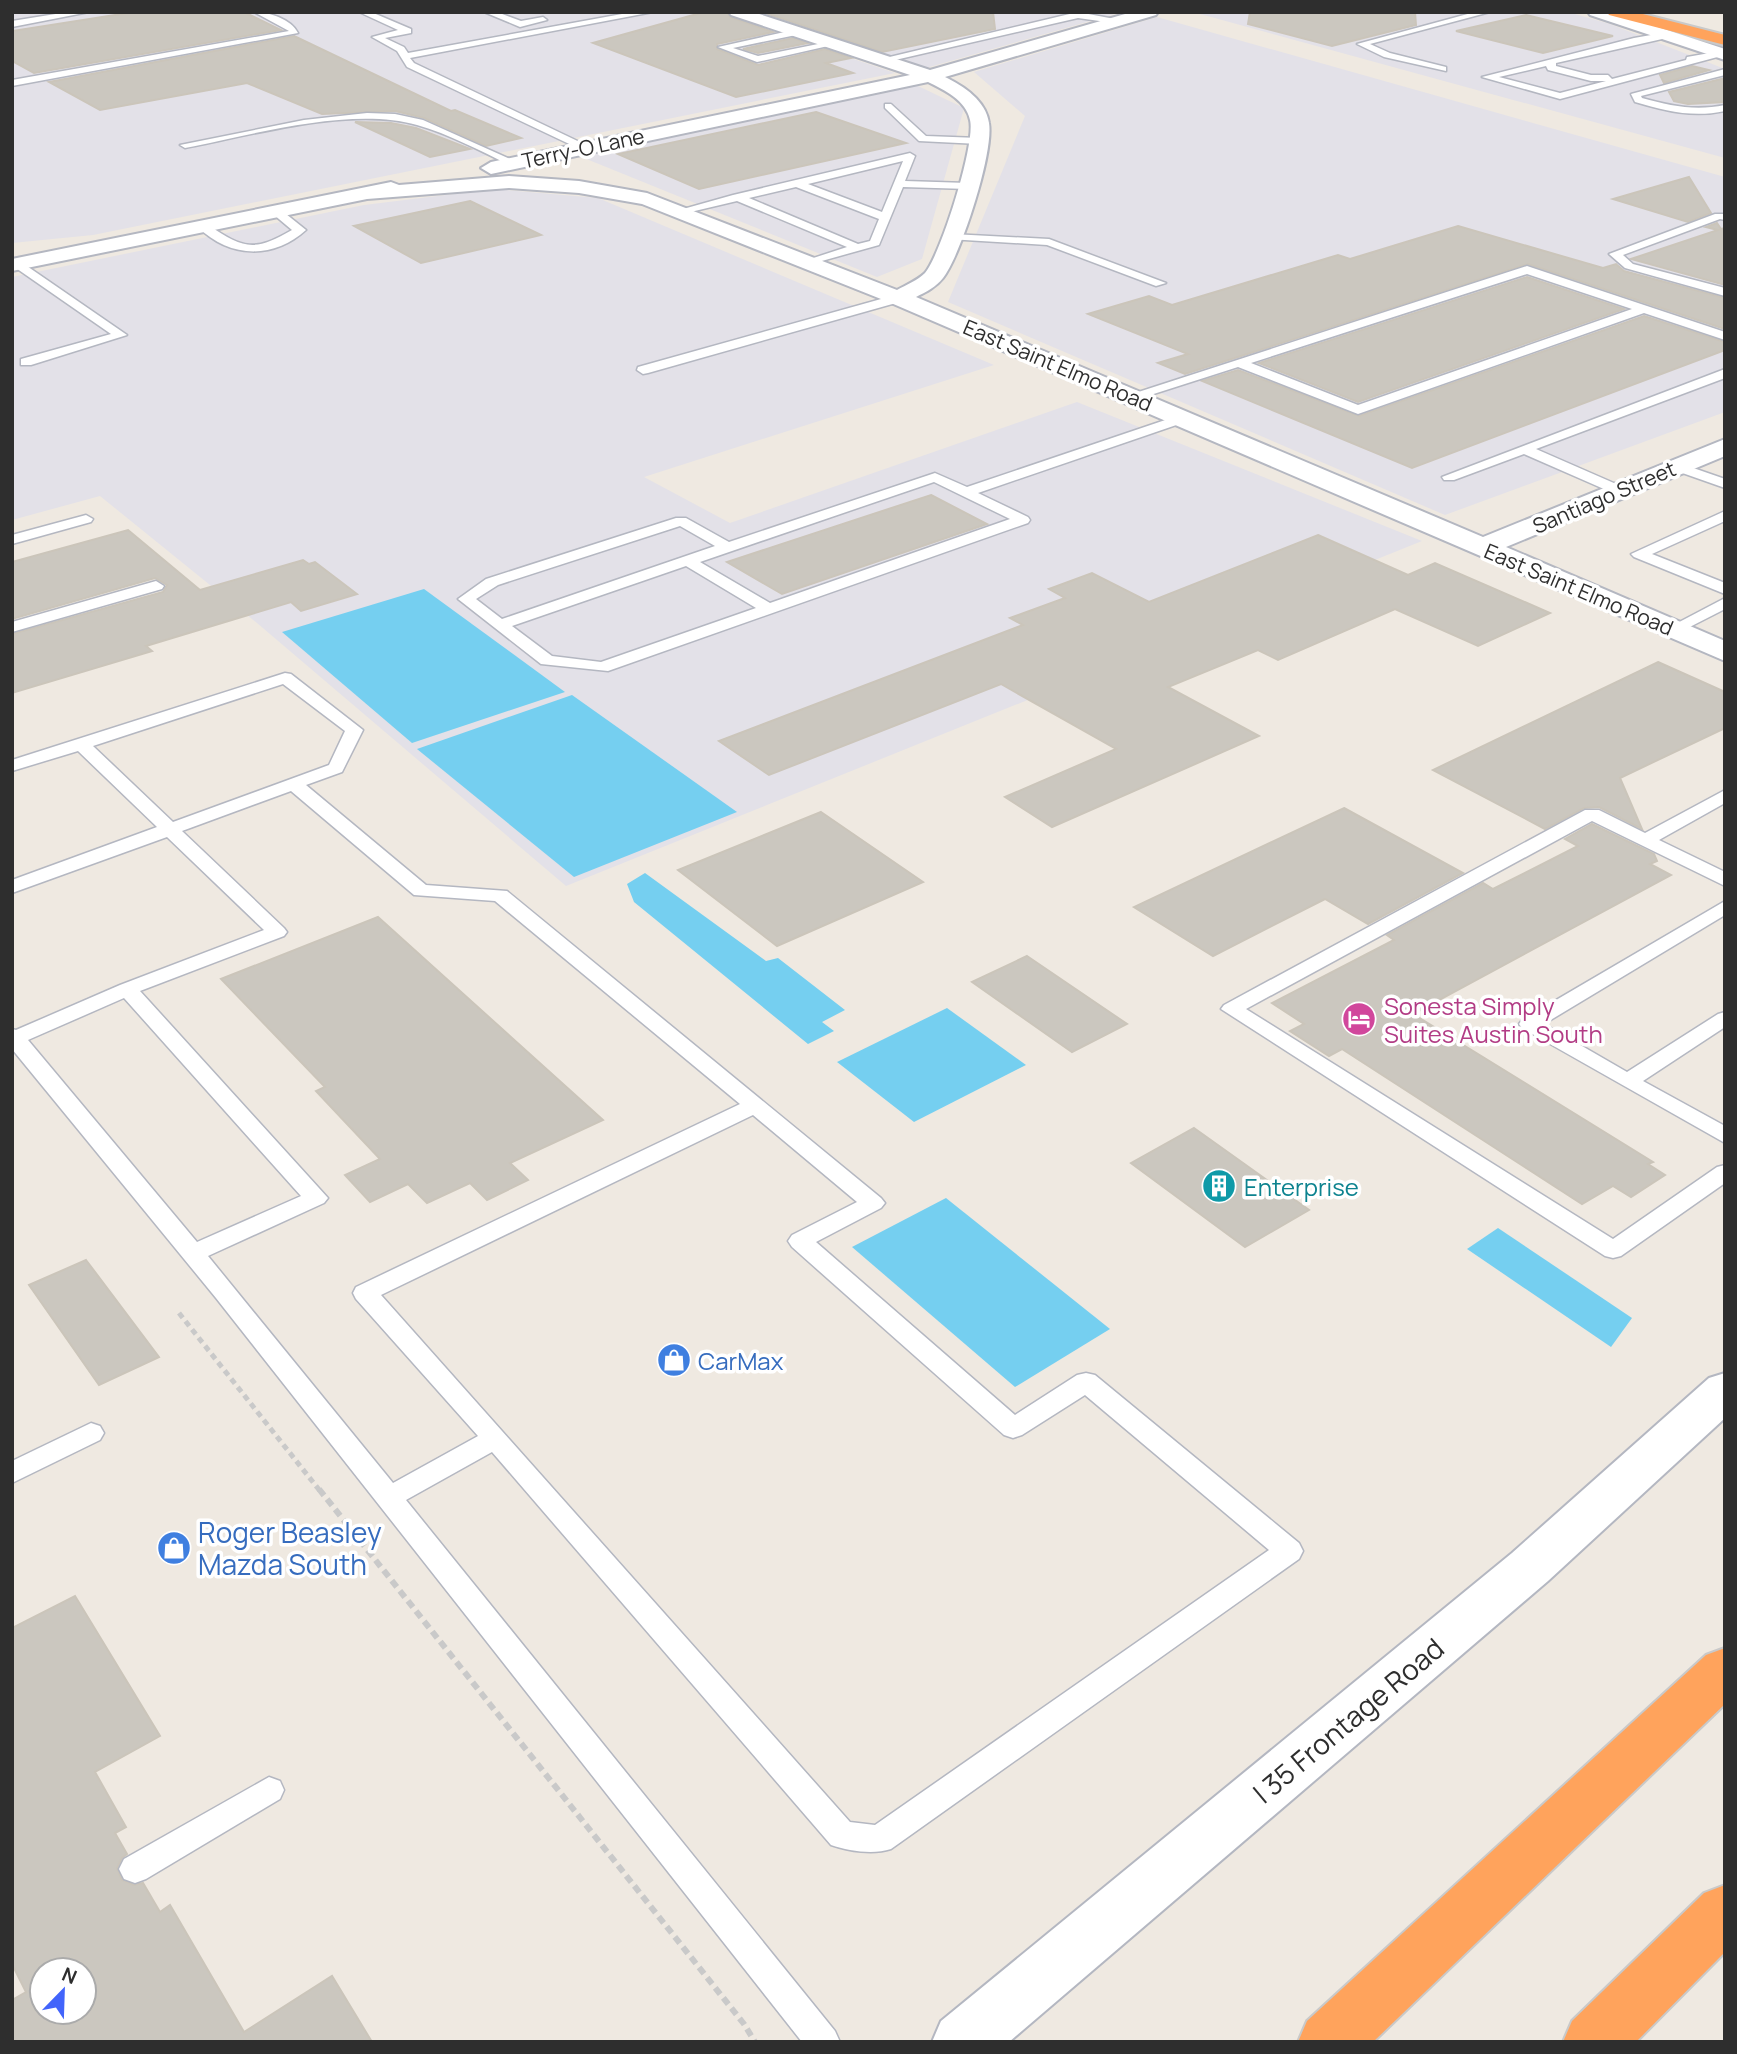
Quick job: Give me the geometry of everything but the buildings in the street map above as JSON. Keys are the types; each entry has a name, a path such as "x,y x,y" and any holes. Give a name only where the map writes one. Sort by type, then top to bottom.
{"highway":[{"path":"1615,12 1724,47"},
{"path":"1647,12 1724,47"},
{"path":"1329,2042 1725,1670"},
{"path":"1594,2042 1725,1912"}],"street":[{"path":"737,12 930,76 956,88 970,103 981,123 979,141 952,237 935,275 900,298"},
{"name":"Terry-O Lane","path":"512,173 534,159 930,76 1150,12"},
{"path":"1596,12 1662,42 1724,47"},
{"name":"East Saint Elmo Road","path":"277,212 367,193 442,185 512,173 630,194 682,211 900,298 1725,652"},
{"path":"14,260 136,240 277,212"},
{"name":"Santiago Street","path":"1483,547 1725,447"},
{"name":"I 35 Frontage Road","path":"963,2042 1530,1567 1725,1390"}],"lane":[{"path":"12,15 30,12"},
{"path":"12,24 85,12"},
{"path":"12,83 294,33 291,27 258,12"},
{"path":"363,12 408,31 376,37 401,49 410,65 584,148"},
{"path":"488,12 520,24 558,17"},
{"path":"405,56 649,12"},
{"path":"1443,69 1387,55 1361,44 1486,12"},
{"path":"881,60 1078,15 1121,21"},
{"path":"798,32 723,47 757,59 833,44"},
{"path":"1662,42 1634,41 1487,78 1560,96 1691,61 1690,59"},
{"path":"1634,41 1662,42"},
{"path":"1551,62 1551,68 1591,78 1611,78 1690,59 1724,47"},
{"path":"1679,55 1690,59"},
{"path":"1566,58 1590,64"},
{"path":"1602,67 1627,74"},
{"path":"1516,70 1587,89"},
{"path":"1725,72 1636,94 1637,100 1690,114 1725,108"},
{"path":"888,106 923,139 979,141"},
{"path":"185,145 340,118 376,116 419,122 512,173"},
{"path":"682,211 910,156 875,243 807,262"},
{"path":"796,183 885,217"},
{"path":"899,184 968,186"},
{"path":"737,197 858,248"},
{"path":"204,227 233,247 254,251 272,246 300,230 277,212"},
{"path":"1725,217 1719,216 1615,254 1629,266 1725,292"},
{"path":"952,237 1049,242 1160,283"},
{"path":"14,260 121,335 26,362"},
{"path":"1133,396 1527,270 1725,336"},
{"path":"643,370 900,298"},
{"path":"1238,362 1358,410 1644,309"},
{"path":"1449,477 1725,373"},
{"path":"966,492 1183,418"},
{"path":"1525,449 1618,490"},
{"path":"1676,466 1725,484"},
{"path":"500,625 935,477 1023,520 602,667 547,660 500,625 466,599 492,582 681,521 728,547"},
{"path":"1725,515 1639,554 1725,588"},
{"path":"12,540 86,519"},
{"path":"688,561 769,609"},
{"path":"12,627 156,586"},
{"path":"1672,630 1725,603"},
{"path":"12,766 285,678 354,730 336,768 12,887"},
{"path":"81,744 276,932 127,989 14,1037 193,1253 822,2042"},
{"path":"293,783 421,891 500,895 755,1105 873,1203 800,1241 1013,1428 1086,1382 1289,1551 880,1839 842,1835 365,1293 755,1105"},
{"path":"1645,840 1725,795"},
{"path":"1725,880 1592,814 1231,1009 1613,1250 1725,1172"},
{"path":"1725,906 1529,1024 1725,1136"},
{"path":"127,989 316,1198 193,1253"},
{"path":"1627,1081 1725,1018"},
{"path":"12,1473 91,1433"},
{"path":"388,1497 495,1438"},
{"path":"135,1869 269,1790"}],"path":[{"path":"179,1313 744,2024 755,2042"}],"shaded area":[{"path":"12,12 714,12 895,73 93,235 12,243"},
{"path":"758,12 1122,12 926,68"},
{"path":"1193,12 1568,12 1610,24 1725,69 1725,158"},
{"path":"1157,17 1725,177 1725,412 1445,515 948,302 1025,116 974,72"},
{"path":"916,85 964,108 922,259 877,277 579,156"},
{"path":"495,189 598,198 994,365 644,477 730,523 1077,402 1422,541 566,886 257,623 100,496 12,520 12,277 364,205"}],"water":[{"path":"424,589 565,692 412,743 282,632"},
{"path":"572,695 737,812 574,877 417,749"},
{"path":"645,873 766,961 778,958 845,1010 822,1022 834,1031 808,1044 634,902 627,884"},
{"path":"947,1008 1026,1065 914,1122 837,1062"},
{"path":"946,1198 1110,1329 1015,1387 852,1247"},
{"path":"1498,1228 1632,1318 1611,1347 1467,1249"}],"place":[{"name":"Sonesta Simply Suites Austin South","path":"1359,1019"},
{"name":"Enterprise","path":"1219,1186"},
{"name":"CarMax","path":"674,1360"},
{"name":"Roger Beasley Mazda South","path":"174,1548"}]}
